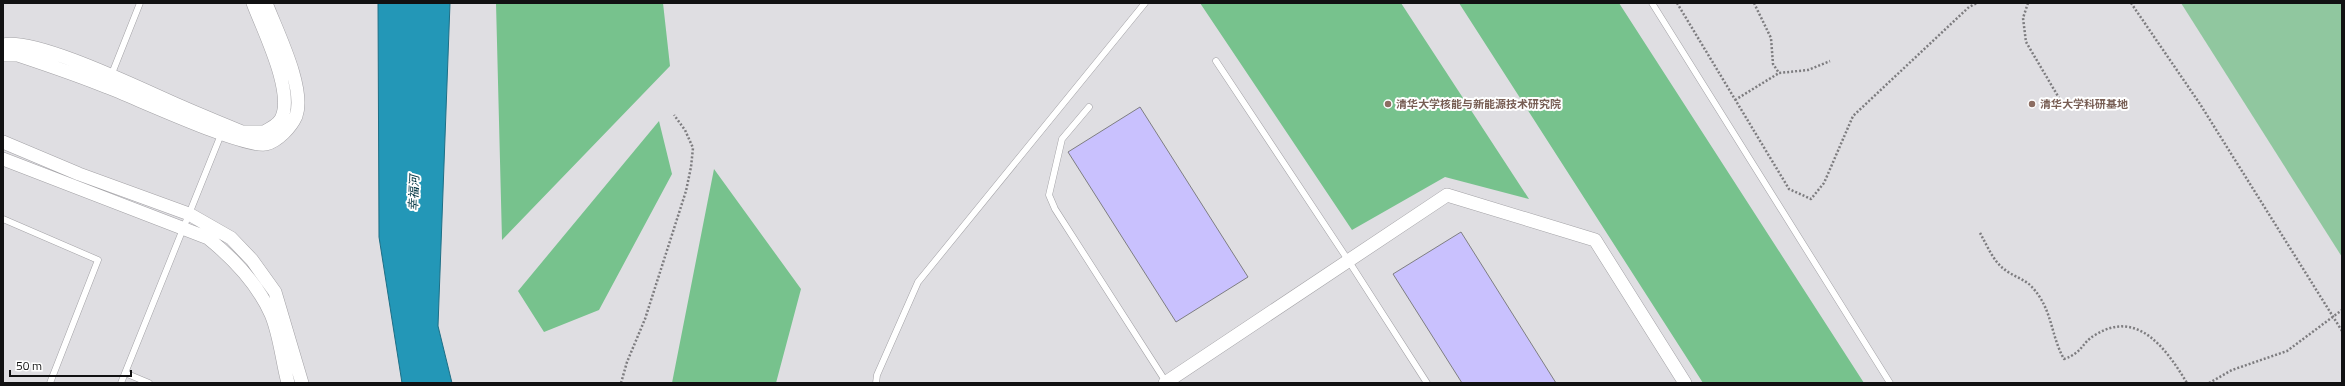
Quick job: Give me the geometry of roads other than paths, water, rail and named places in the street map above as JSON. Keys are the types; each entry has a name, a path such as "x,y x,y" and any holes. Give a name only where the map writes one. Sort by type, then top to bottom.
{"street":[{"path":"224,129 242,132 264,132 281,119 285,108 285,90 253,3"},
{"path":"3,44 13,42 47,51 109,81 224,129 251,144 265,144 276,140 296,115 298,98 295,80 266,3"},
{"path":"3,56 18,55 109,81"},
{"path":"3,142 79,174 189,214 231,238 252,260 275,292 302,383"},
{"path":"3,159 208,238 231,257 261,294 271,315 288,383"},
{"path":"1166,383 1447,195 1596,240 1685,383"}],"lane":[{"path":"109,81 140,3"},
{"path":"876,383 877,375 918,282 1145,3"},
{"path":"1652,3 1890,383"},
{"path":"1216,61 1348,260 1426,383"},
{"path":"1089,107 1062,139 1049,195 1055,209 1166,383"},
{"path":"121,383 224,129"},
{"path":"3,218 98,260 50,383"},
{"path":"125,373 149,383"}],"water":[{"name":"幸福河","path":"378,3 450,3 438,326 452,383 402,383 379,237"}],"place":[{"name":"清华大学核能与新能源技术研究院","path":"1388,104"},
{"name":"清华大学科研基地","path":"2032,104"}]}
